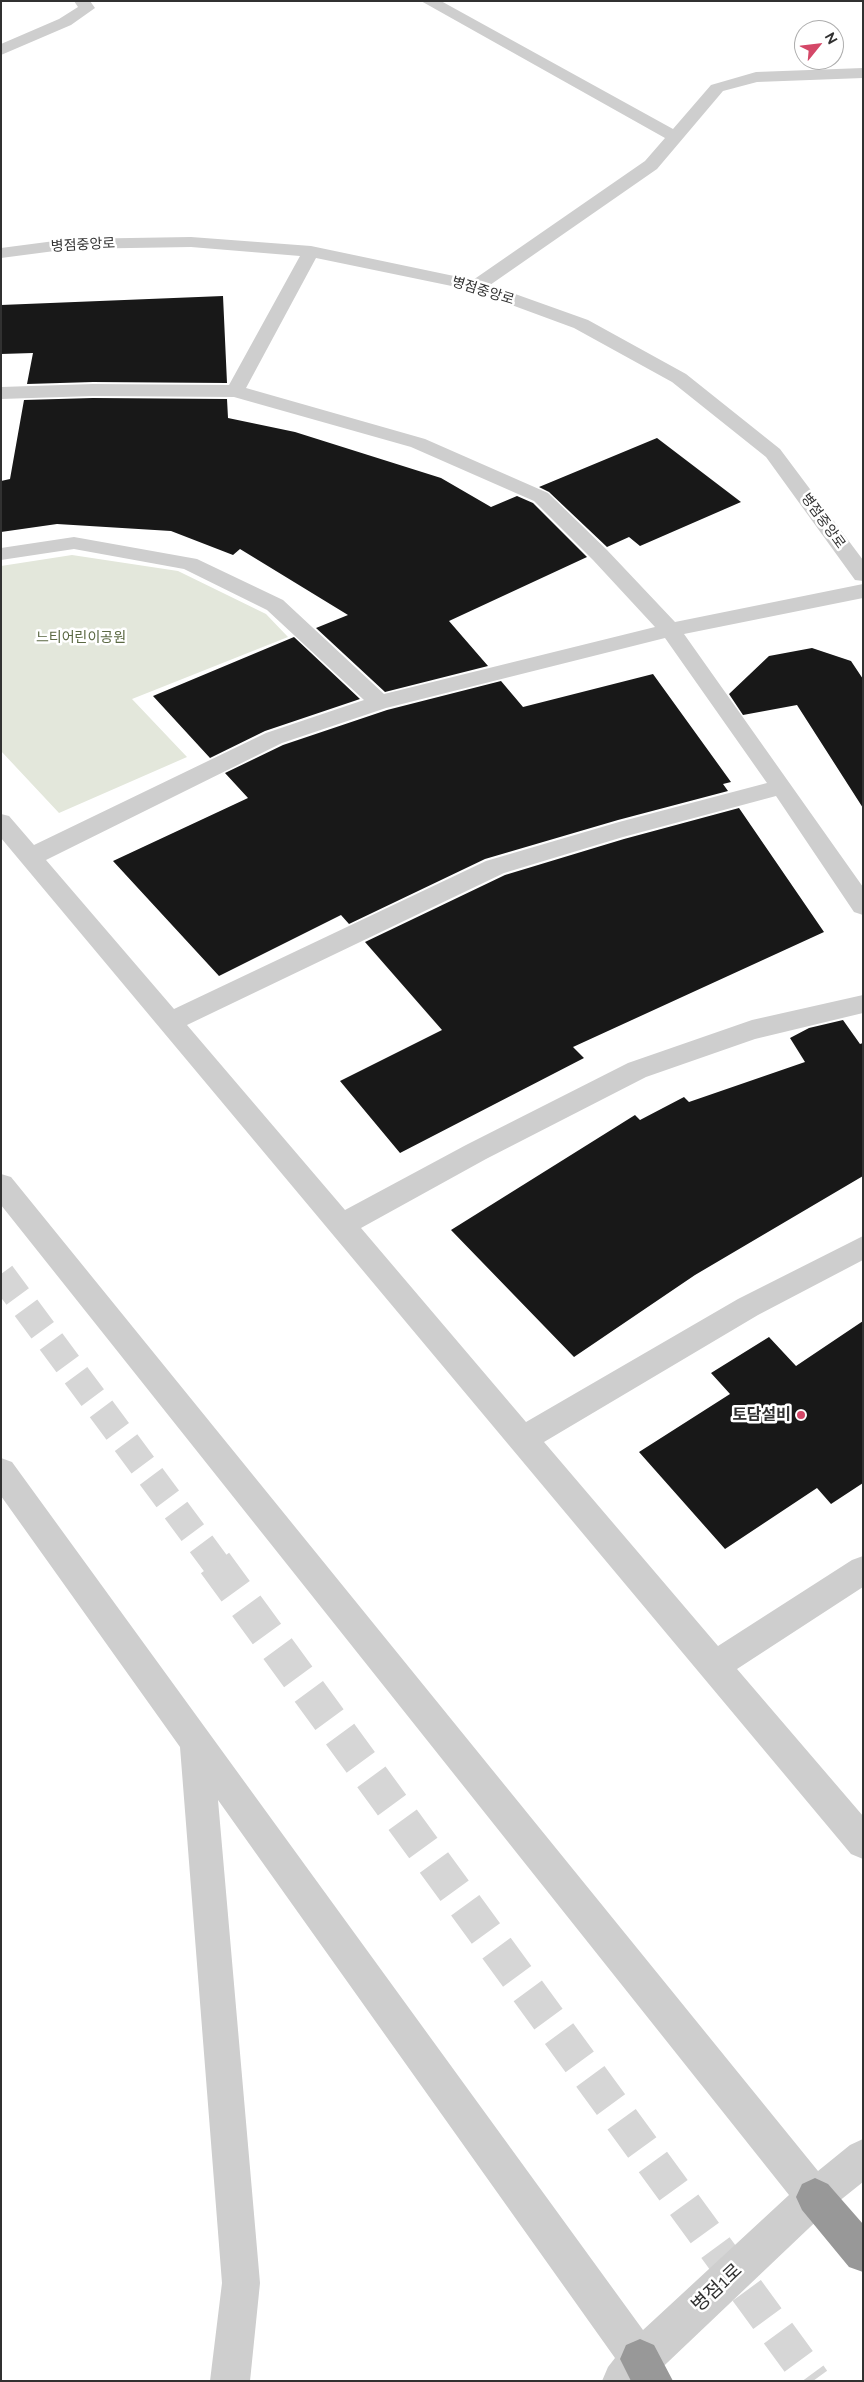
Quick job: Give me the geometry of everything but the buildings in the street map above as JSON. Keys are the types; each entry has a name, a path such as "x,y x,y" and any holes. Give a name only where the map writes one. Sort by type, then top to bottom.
{"highway":[{"path":"815,2197 863,2253"}],"street":[{"path":"1,50 65,22 87,8 82,1"},
{"path":"429,1 674,136"},
{"path":"476,286 651,165 717,88 756,77 863,73"},
{"name":"병점중앙로","path":"1,252 70,244 191,242 311,251 476,286 581,324 679,378 773,454 863,575"},
{"path":"235,391 311,251"},
{"path":"1,393 93,390 235,391 418,443 541,497 600,555 670,630 782,787 863,906"},
{"path":"1,554 74,542 190,564 275,605 380,702"},
{"path":"31,857 274,738 380,702 670,630 863,591"},
{"path":"170,1022 495,867 619,830 782,787"},
{"path":"1,822 863,1842"},
{"path":"342,1225 476,1152 637,1070 752,1030 863,1004"},
{"path":"1,1185 815,2197 863,2158"},
{"path":"522,1439 748,1307 863,1247"},
{"path":"1,1471 196,1741 638,2374"},
{"path":"714,1666 863,1570"},
{"path":"196,1741 241,2282 230,2381"},
{"name":"병점1로","path":"638,2374 815,2197"}],"green space":[{"name":"느티어린이공원","path":"72,555 178,571 266,614 288,637 132,699 187,757 59,813 1,751 1,566"}],"tunnel":[{"path":"1,1274 216,1564"},
{"path":"215,1563 813,2381"}],"place":[{"name":"토담설비","path":"801,1415"}]}
